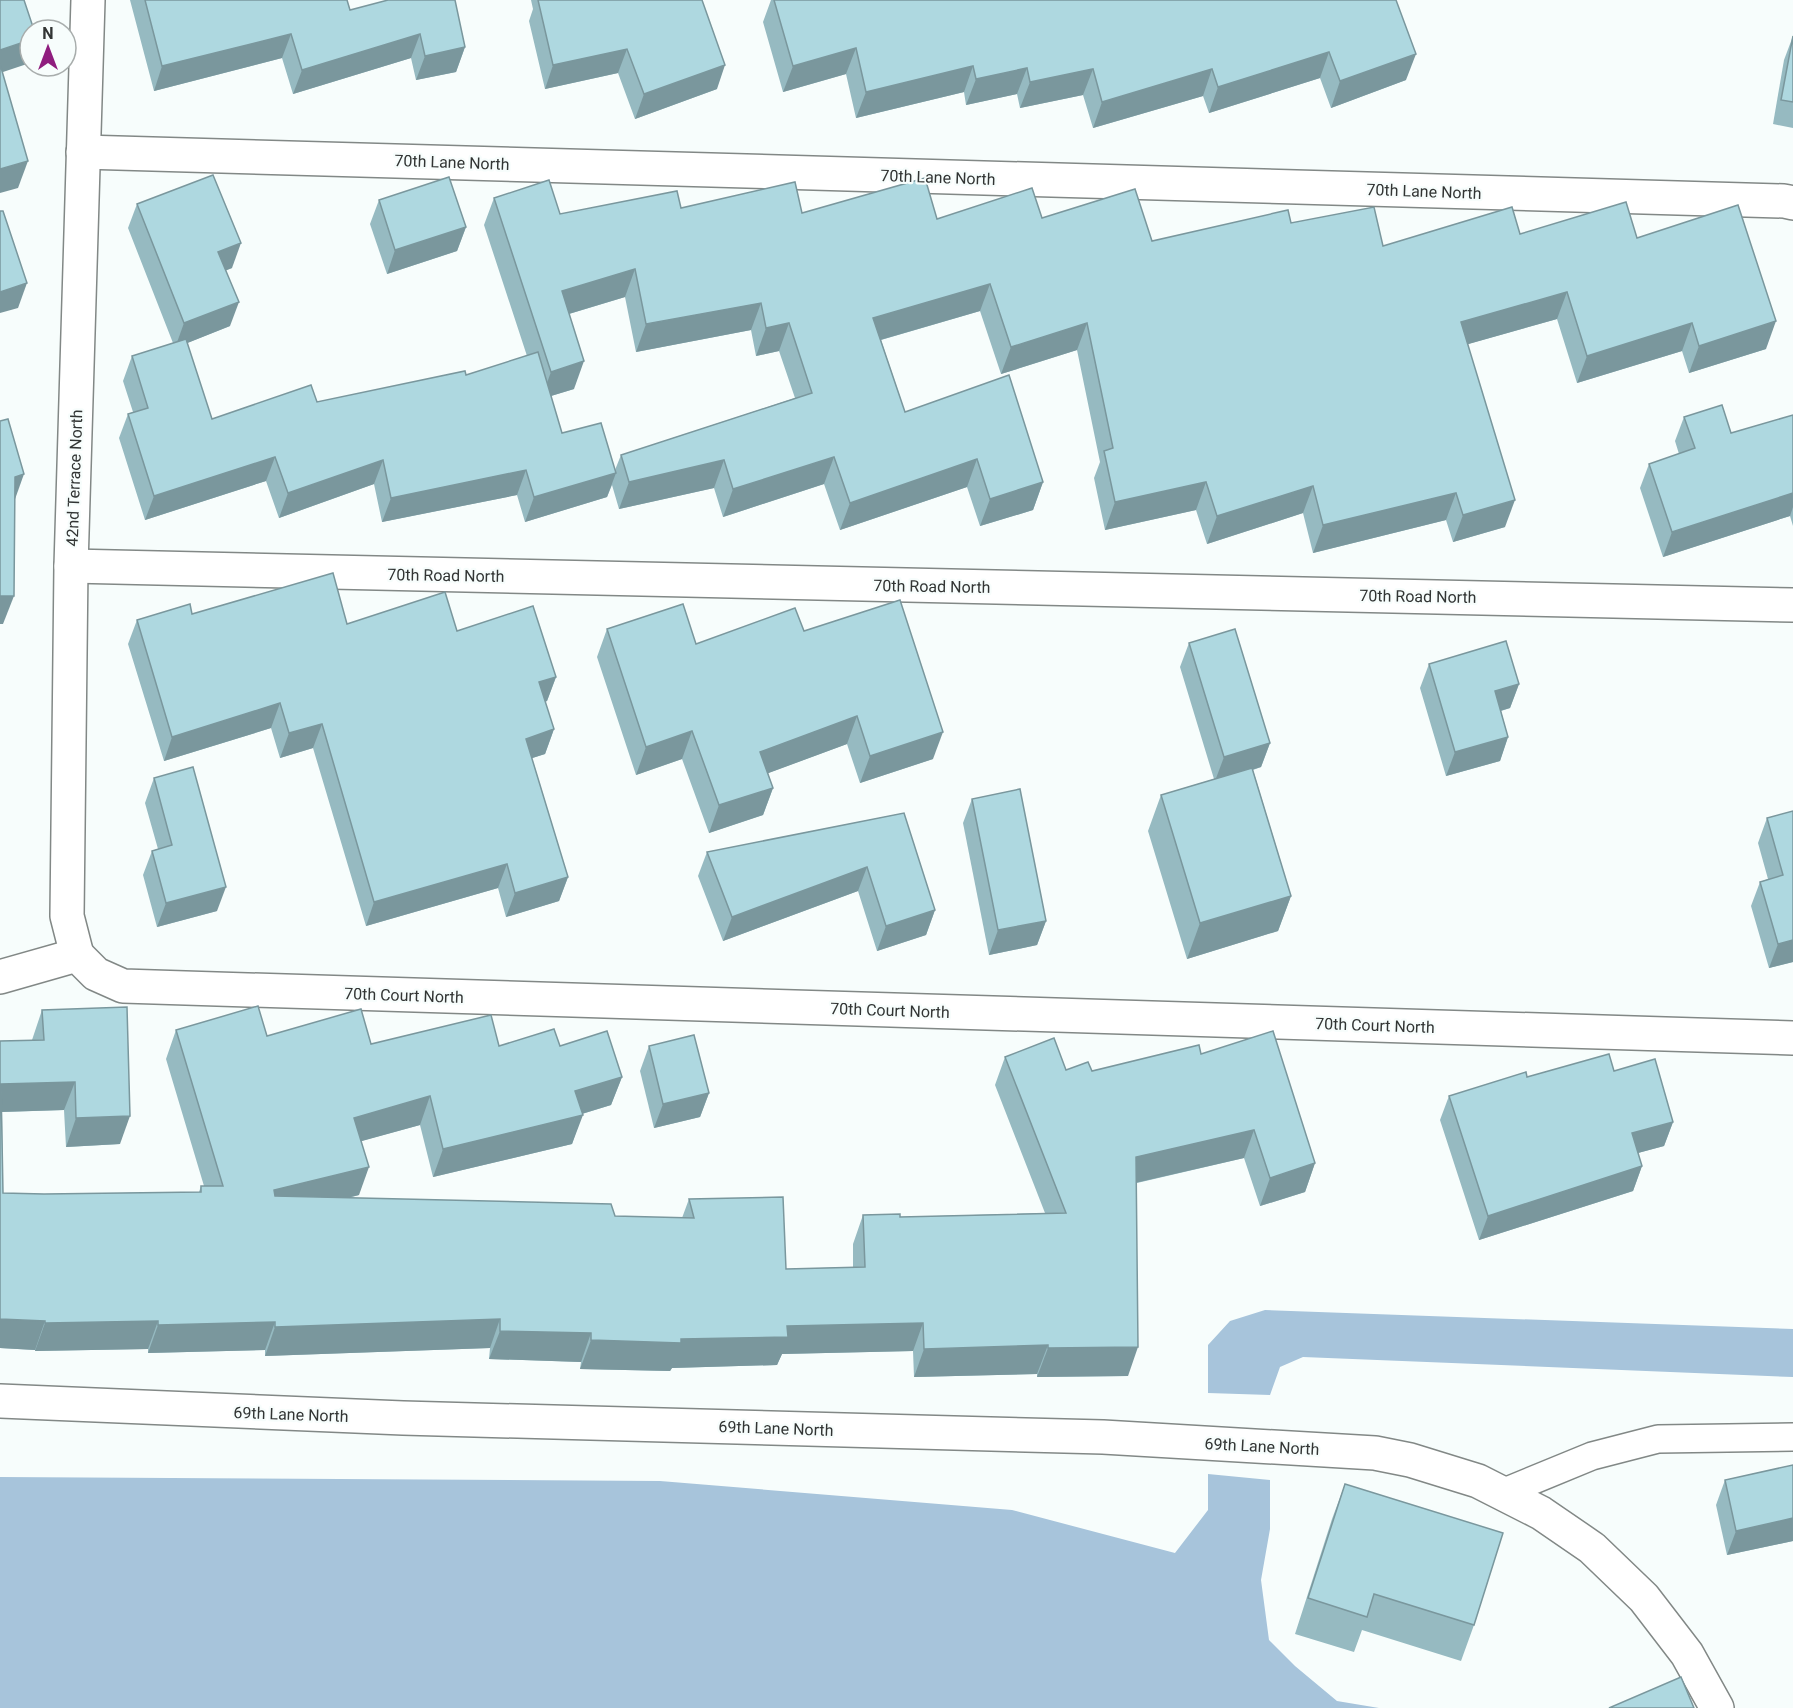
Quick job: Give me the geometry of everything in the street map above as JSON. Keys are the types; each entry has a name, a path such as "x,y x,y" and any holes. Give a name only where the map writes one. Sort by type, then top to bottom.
{"street":[{"name":"42nd Terrace North","path":"77,955 67,916 71,566 88,0"},
{"name":"70th Lane North","path":"83,152 1793,203"},
{"name":"70th Road North","path":"71,566 1793,605"},
{"path":"0,977 77,955"},
{"name":"70th Court North","path":"77,955 96,974 123,986 1793,1038"},
{"name":"69th Lane North","path":"0,1401 403,1418 1103,1437 1375,1453 1410,1460 1478,1481 1541,1513 1592,1548 1644,1598 1687,1654 1716,1708"}],"lane":[{"path":"1502,1494 1592,1456 1658,1439 1793,1437"}],"water":[{"path":"1265,1310 1793,1329 1793,1377 1303,1357 1280,1367 1270,1395 1208,1393 1208,1345 1230,1321"},
{"path":"1208,1474 1270,1480 1270,1529 1261,1580 1269,1640 1295,1666 1337,1701 1379,1708 0,1708 0,1477 660,1481 1012,1510 1175,1553 1208,1510"}],"building":[{"path":"0,0 24,0 30,18 18,18 18,44 0,50"},
{"path":"145,0 347,0 350,10 388,0 455,0 465,47 425,56 420,34 302,70 291,34 162,66"},
{"path":"538,0 702,0 725,65 644,94 627,49 553,65"},
{"path":"774,0 1396,0 1416,54 1340,81 1329,52 1218,87 1212,69 1102,102 1093,69 1030,82 1027,68 976,79 973,66 866,92 856,48 793,66"},
{"path":"1793,36 1793,102 1781,100"},
{"path":"0,64 28,161 0,169"},
{"path":"213,175 241,243 218,252 239,302 184,323 137,204"},
{"path":"449,177 466,227 395,250 379,200"},
{"path":"925,178 937,219 1032,188 1042,218 1135,189 1152,241 1288,210 1291,223 1374,207 1383,246 1512,207 1520,234 1626,202 1637,238 1738,205 1776,321 1699,346 1692,323 1587,356 1567,292 1461,322 1515,500 1463,515 1456,493 1323,525 1313,486 1217,516 1206,482 1115,502 1104,451 1113,448 1087,323 1011,347 990,284 873,318 905,412 1009,375 1043,482 990,499 977,459 850,503 834,457 733,489 724,460 629,482 621,455 812,393 789,323 766,328 761,303 646,324 635,269 562,291 584,361 551,372 494,198 549,180 560,214 677,191 681,208 795,182 802,213"},
{"path":"0,211 3,211 27,283 0,292"},
{"path":"186,339 212,419 311,385 317,402 465,371 466,375 538,352 562,433 601,423 616,473 534,497 526,470 391,498 383,460 288,493 275,457 154,496 128,414 148,408 132,356"},
{"path":"1722,405 1731,433 1793,415 1793,493 1672,532 1649,464 1695,448 1684,417"},
{"path":"8,419 24,474 15,477 14,596 0,596 0,421"},
{"path":"333,573 347,624 445,592 457,631 533,606 556,677 539,682 554,729 526,739 568,877 515,893 507,864 374,902 322,724 289,733 280,703 172,737 137,620 190,604 192,614"},
{"path":"900,600 943,732 870,756 857,716 760,752 773,788 719,805 692,731 646,747 607,629 683,604 696,644 795,608 804,631"},
{"path":"1235,629 1270,743 1224,757 1189,643"},
{"path":"1506,641 1519,684 1495,691 1508,737 1455,752 1429,664"},
{"path":"193,767 226,887 166,903 152,851 172,845 154,778"},
{"path":"1252,768 1291,896 1200,923 1161,795"},
{"path":"1020,789 1046,921 998,930 972,799"},
{"path":"1793,811 1793,940 1778,944 1760,882 1783,875 1767,818"},
{"path":"904,813 935,910 886,926 867,867 732,917 707,852"},
{"path":"258,1006 267,1036 361,1009 371,1044 491,1015 499,1046 554,1029 560,1046 607,1031 622,1077 575,1091 583,1115 443,1149 430,1096 354,1118 369,1167 274,1190 275,1196 611,1204 615,1216 694,1218 689,1199 783,1197 786,1269 865,1267 863,1215 900,1214 900,1217 1066,1213 1005,1057 1054,1038 1066,1070 1088,1062 1092,1071 1199,1045 1201,1054 1273,1031 1315,1163 1270,1178 1254,1130 1136,1157 1138,1347 1048,1348 1048,1345 924,1349 923,1323 787,1326 788,1337 681,1339 681,1343 591,1340 591,1333 500,1331 500,1319 275,1327 275,1322 158,1325 158,1321 45,1323 45,1321 0,1319 0,1041 44,1040 42,1010 127,1007 130,1116 76,1118 75,1082 1,1084 3,1193 201,1192 201,1186 223,1186 176,1030"},
{"path":"694,1035 709,1093 663,1104 649,1046"},
{"path":"1609,1054 1614,1071 1655,1059 1673,1122 1632,1133 1642,1166 1488,1216 1449,1096 1526,1072 1527,1077"},
{"path":"1793,1465 1793,1518 1736,1531 1725,1480"},
{"path":"1345,1484 1503,1533 1474,1625 1374,1594 1367,1617 1308,1598"},
{"path":"1681,1677 1694,1708 1609,1708"}]}
